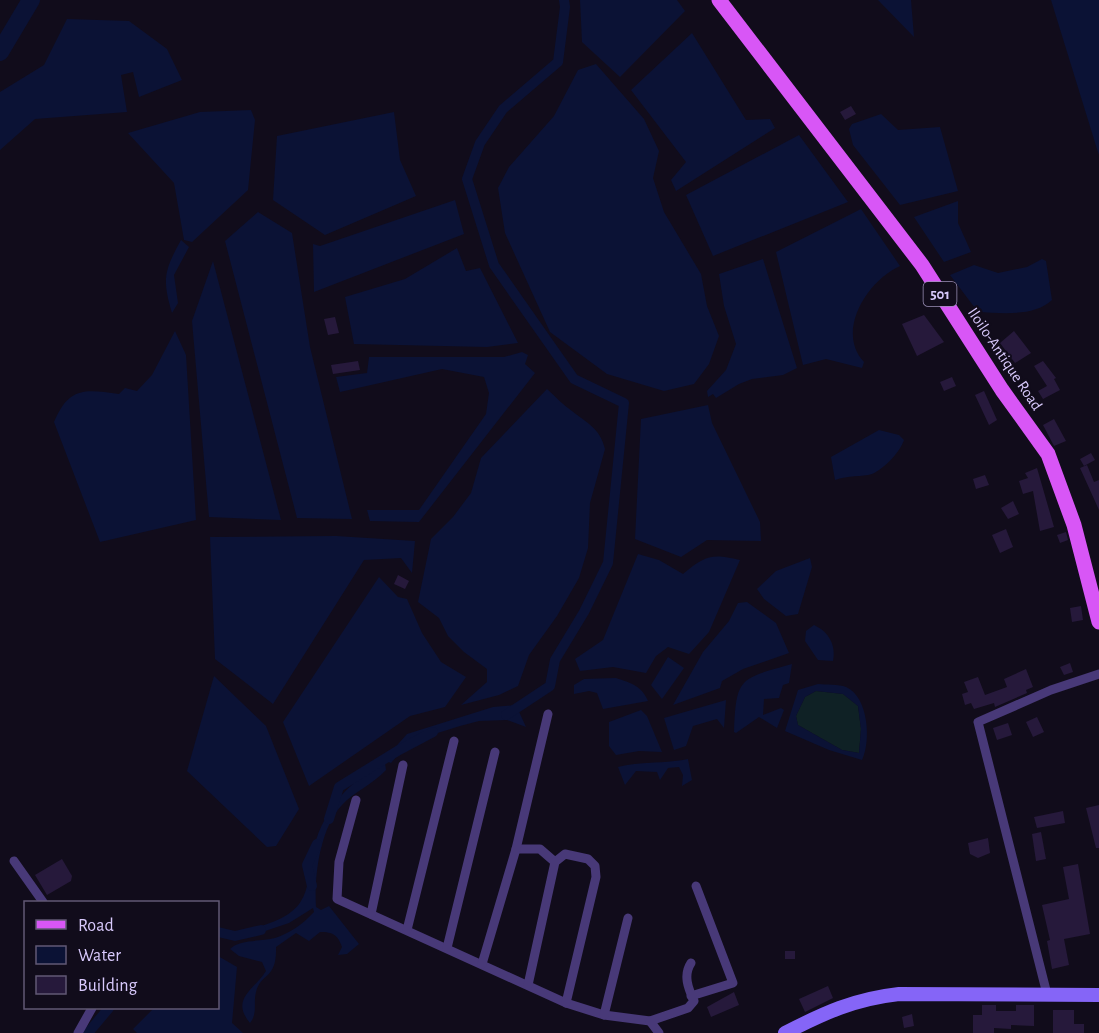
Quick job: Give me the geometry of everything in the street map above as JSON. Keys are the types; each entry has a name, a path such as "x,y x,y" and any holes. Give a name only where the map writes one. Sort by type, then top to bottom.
{"main road":[{"name":"Iloilo-Antique Road","path":"719,0 922,265 1002,390 1048,454 1074,525 1099,621"},
{"path":"785,1033 832,1009 866,998 899,994 1099,995"}],"street":[{"path":"1047,994 978,722 1051,690 1099,674"},
{"path":"482,964 516,849 548,714"},
{"path":"407,930 454,741"},
{"path":"447,948 495,752"},
{"path":"371,914 403,765"},
{"path":"356,800 339,862 337,899 566,1003 604,1015 650,1021 688,1008 694,1001 686,978 686,970 691,963"},
{"path":"516,849 540,849 555,862"},
{"path":"528,985 555,862 565,854 588,859 595,866 596,877 566,1003"},
{"path":"14,861 42,901"},
{"path":"691,996 733,982 696,886"},
{"path":"604,1015 628,918"},
{"path":"78,1033 91,1009"},
{"path":"650,1021 659,1033"}],"shaded area":[{"path":"816,691 843,694 858,706 861,729 859,753 842,750 798,725 796,716 805,697"}],"water":[{"path":"580,0 677,0 685,11 620,77 582,42"},
{"path":"878,0 911,0 914,37"},
{"path":"1051,0 1099,0 1099,155 1097,149"},
{"path":"67,19 129,21 167,49 182,80 139,97 133,72 121,75 127,112 35,119 0,150 0,92 44,65"},
{"path":"692,33 746,120 770,119 775,128 676,191 671,180 686,162 631,90"},
{"path":"596,64 644,119 659,151 653,178 664,212 701,274 707,306 719,336 709,364 694,384 664,391 607,374 550,332 505,233 498,188 509,167 554,116 578,70"},
{"path":"251,110 255,120 248,190 192,242 184,240 174,183 128,133 200,112"},
{"path":"394,112 400,160 416,196 325,235 273,200 277,136"},
{"path":"881,114 898,130 940,127 958,191 900,205 853,145 849,129 852,124"},
{"path":"799,135 848,202 713,256 686,195"},
{"path":"455,200 464,234 314,292 313,244 320,246"},
{"path":"958,201 958,223 971,252 944,262 914,217"},
{"path":"861,209 900,266 877,283 859,308 854,322 853,336 856,350 864,362 862,368 826,359 803,365 776,252"},
{"path":"258,212 292,233 310,347 352,519 297,518 225,241"},
{"path":"181,240 189,247 174,275 178,303 172,313 166,275"},
{"path":"457,248 466,271 480,268 518,343 487,347 354,344 345,297 405,279"},
{"path":"763,259 797,368 783,375 752,379 716,398 713,394 708,397 707,391 726,370 736,344 724,306 719,274"},
{"path":"1042,259 1046,261 1052,300 1027,312 978,312 950,275 974,265 998,273 1027,267"},
{"path":"213,261 281,520 209,517 192,321"},
{"path":"175,331 186,355 196,520 100,542 54,422 66,402 79,393 96,391 119,394 125,388 137,391 152,375"},
{"path":"522,352 528,355 525,364 535,373 419,522 370,521 367,510 419,510 486,414 489,393 484,377 442,369 340,392 336,377 367,373 369,357 504,357"},
{"path":"547,389 592,427 600,436 605,449 590,503 588,548 579,578 557,616 529,655 518,686 499,695 461,705 487,682 487,669 464,652 448,636 439,618 418,602 431,539 453,517 471,493 481,458"},
{"path":"708,405 712,423 760,522 761,541 707,540 681,557 635,539 641,419"},
{"path":"879,430 899,435 904,440 891,460 872,474 835,480 831,457"},
{"path":"336,536 415,541 412,573 401,558 364,560 273,704 215,659 210,537"},
{"path":"638,554 659,560 683,574 697,563 709,558 722,557 740,560 709,632 689,654 668,647 656,656 646,673 613,667 580,671 575,659 603,640"},
{"path":"810,558 812,567 798,614 786,616 764,599 757,589 776,571"},
{"path":"379,577 398,597 407,599 422,633 441,662 466,677 445,707 410,716 309,786 283,722"},
{"path":"747,602 776,623 789,653 743,669 722,681 720,688 673,705 703,652 729,621 738,603"},
{"path":"814,625 824,631 830,640 834,655 833,661 818,660 805,641 806,631"},
{"path":"668,657 684,668 662,699 651,685"},
{"path":"792,664 789,683 783,685 779,698 764,699 763,715 781,708 784,710 777,728 759,717 736,733 734,732 737,700 744,683 761,673"},
{"path":"214,676 266,726 299,809 276,846 267,847 187,771"},
{"path":"616,678 639,688 648,701 603,709 597,693 589,691 574,694 574,685 584,679"},
{"path":"818,684 843,686 854,692 864,710 866,720 867,742 862,760 829,750 785,731 798,690","holes":["816,691 843,694 858,706 861,729 859,753 842,750 798,725 796,716 805,697"]},
{"path":"726,700 724,728 717,719 693,726 686,746 674,750 664,718"},
{"path":"516,705 526,727 507,720 479,721 409,742 391,763 384,760 407,734 493,707"},
{"path":"641,710 647,716 662,752 639,751 616,755 609,746 609,722"},
{"path":"688,759 692,780 682,786 683,775 679,767 668,768 660,780 657,772 636,771 625,785 618,767 635,764"},
{"path":"385,763 386,770 347,800 334,815 328,826 320,853 316,881 316,907 321,910 329,906 359,944 347,954 338,955 342,947 337,937 320,932 309,941 296,933 276,947 274,965 258,986 255,1012 250,1023 244,1015 243,1001 266,971 262,962 239,956 230,949 245,942 281,936 296,928 314,912 313,908 289,923 253,935 249,933 250,929 278,920 297,907 306,891 312,856 321,826 337,800 347,789 371,770"},
{"path":"219,957 237,967 232,1023 243,1033 137,1033 133,1029 153,1009 219,1009"}],"building":[{"path":"851,106 856,114 845,120 840,112"},
{"path":"924,315 944,342 917,356 902,324"},
{"path":"335,317 339,333 328,335 324,319"},
{"path":"1014,331 1031,353 1015,363 1000,343"},
{"path":"358,361 360,370 333,374 331,365"},
{"path":"1043,361 1056,378 1054,379 1060,390 1043,399 1038,391 1047,386 1034,366"},
{"path":"952,377 956,386 944,391 940,382"},
{"path":"984,391 997,420 989,425 975,395"},
{"path":"1054,419 1066,441 1054,446 1043,425"},
{"path":"1091,453 1095,460 1084,466 1080,459"},
{"path":"1087,465 1094,482 1099,480 1099,510 1080,468"},
{"path":"1037,468 1054,527 1040,531 1033,491 1023,494 1019,481 1028,478 1025,473"},
{"path":"985,475 989,485 976,489 973,479"},
{"path":"1013,501 1019,514 1008,519 1001,508"},
{"path":"1006,529 1013,547 1000,553 992,535"},
{"path":"1066,532 1068,540 1060,543 1057,535"},
{"path":"398,575 409,581 405,589 394,584"},
{"path":"1081,606 1083,620 1072,622 1070,608"},
{"path":"1070,663 1073,672 1064,675 1060,667"},
{"path":"1026,669 1033,687 1026,690 1027,693 995,707 994,703 974,709 971,703 965,705 962,694 968,692 964,682 978,677 985,695 1007,687 1004,679"},
{"path":"1037,717 1044,732 1033,737 1026,722"},
{"path":"1008,723 1012,735 997,740 993,728"},
{"path":"1099,805 1099,848 1096,848 1086,808"},
{"path":"1063,811 1065,823 1037,828 1034,817"},
{"path":"1041,832 1046,859 1036,861 1032,834"},
{"path":"988,838 990,853 978,858 970,854 968,843"},
{"path":"62,859 72,876 71,881 47,895 35,875"},
{"path":"1078,864 1090,934 1064,939 1069,965 1052,969 1047,941 1050,940 1042,905 1069,899 1063,867"},
{"path":"785,951 795,951 795,959 785,959"},
{"path":"828,986 833,998 805,1012 799,999"},
{"path":"734,992 739,1005 711,1017 707,1007"},
{"path":"982,1005 996,1005 996,1011 1016,1011 1016,1005 1034,1005 1034,1026 1011,1025 1011,1029 994,1028 994,1033 973,1033 973,1015 982,1015"},
{"path":"1053,1010 1074,1010 1074,1024 1084,1024 1084,1033 1053,1033"},
{"path":"912,1014 914,1026 904,1028 902,1017"}],"waterway":[{"path":"0,52 31,0"},
{"path":"506,715 550,686 555,660 584,612 608,563 624,403 574,379 494,265 467,179 480,143 503,109 558,62 564,0"},
{"path":"329,819 339,787 433,732"},
{"path":"312,886 307,865 317,844"},
{"path":"219,932 235,936 261,930"},
{"path":"88,1033 108,1009"}]}
